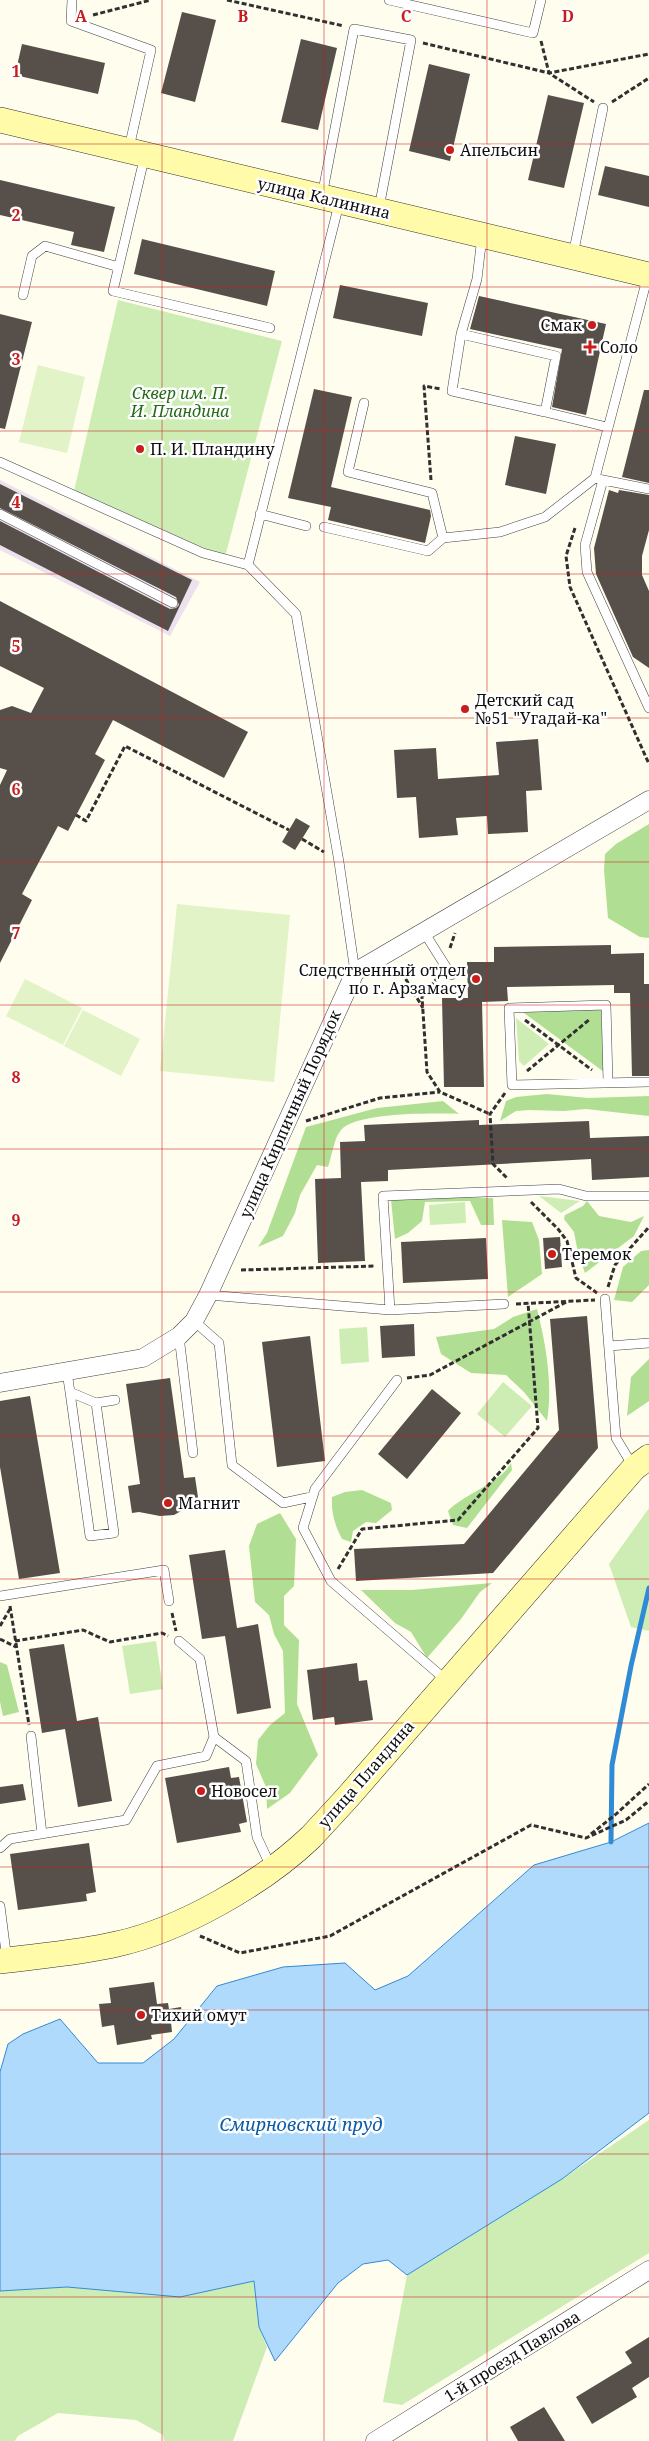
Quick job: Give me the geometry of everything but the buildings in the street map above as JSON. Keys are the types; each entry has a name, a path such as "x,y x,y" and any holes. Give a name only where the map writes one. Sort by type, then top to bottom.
{"street":[{"name":"улица Калинина","path":"0,120 649,275"},
{"path":"355,972 649,800"},
{"name":"улица Кирпичный Порядок","path":"0,1383 143,1358 179,1336 194,1321 208,1295 355,972"},
{"name":"улица Пландина","path":"3,1961 117,1944 174,1925 238,1892 272,1870 314,1834 642,1462"},
{"name":"1-й проезд Павлова","path":"375,2441 649,2270"}],"lane":[{"path":"72,0 71,21 151,50 137,153 119,267 113,291 270,328"},
{"path":"389,0 533,33 540,0"},
{"path":"248,565 331,200 354,29 411,40 378,211"},
{"path":"573,257 602,108"},
{"path":"482,236 477,279 461,334 452,392 607,427"},
{"path":"23,295 32,256 45,246 119,267"},
{"path":"649,275 607,427 599,479 585,545 587,572 649,708"},
{"path":"461,334 556,356 545,412"},
{"path":"364,403 348,472 432,493 443,538"},
{"path":"0,462 203,554 248,565 296,614 339,862 355,972"},
{"path":"324,527 428,551 443,538 500,532 545,518 599,479 649,489"},
{"path":"0,514 173,603"},
{"path":"260,514 306,526"},
{"path":"424,932 451,976"},
{"path":"608,1082 606,1005 509,1008 512,1084 649,1082"},
{"path":"390,1310 383,1196 519,1189 559,1189 586,1196 649,1196"},
{"path":"208,1295 390,1310 504,1304"},
{"path":"605,1299 616,1438 642,1462"},
{"path":"194,1321 219,1343 232,1465 283,1503 312,1497"},
{"path":"179,1336 194,1453"},
{"path":"609,1346 649,1343"},
{"path":"67,1372 90,1536 114,1533 96,1403"},
{"path":"397,1380 315,1489 303,1528 331,1580 447,1681"},
{"path":"70,1392 96,1403 115,1400"},
{"path":"4,1596 164,1570 169,1601"},
{"path":"0,1848 10,1839 126,1820 157,1766 206,1756 214,1737 200,1659 179,1641"},
{"path":"31,1736 42,1834"},
{"path":"214,1737 246,1762 257,1837 272,1870"},
{"path":"0,1906 3,1961"}],"path":[{"path":"71,21 151,0"},
{"path":"227,0 354,29"},
{"path":"536,20 549,73"},
{"path":"411,40 549,73 602,108 649,78"},
{"path":"549,73 649,54"},
{"path":"432,493 424,386 452,392"},
{"path":"76,814 86,821 125,746 289,830"},
{"path":"302,839 339,862"},
{"path":"440,1092 427,1072 422,997 439,977 456,931"},
{"path":"390,952 423,1009"},
{"path":"605,1299 576,1278 567,1241 558,1229 493,1164 490,1114 512,1084 606,1005"},
{"path":"509,1008 608,1082"},
{"path":"303,1122 380,1098 440,1092 490,1114"},
{"path":"605,1299 614,1265 649,1227"},
{"path":"241,1270 387,1265"},
{"path":"504,1304 605,1299"},
{"path":"397,1380 430,1375 568,1301"},
{"path":"331,1580 362,1530 458,1520 538,1428 528,1303"},
{"path":"4,1596 10,1609 31,1736"},
{"path":"169,1601 179,1641"},
{"path":"0,1626 10,1609"},
{"path":"15,1641 83,1630 110,1642 162,1633 179,1641"},
{"path":"0,1639 16,1647"},
{"path":"586,1838 649,1784"},
{"path":"174,1925 240,1953 330,1936 531,1825 586,1838 626,1820 649,1801"}],"shaded area":[{"path":"0,480 200,582 170,636 0,550"}],"green space":[{"name":"Сквер им. П. И. Пландина","path":"118,300 282,341 225,557 74,491"},
{"path":"38,365 85,377 67,453 19,442"},
{"path":"649,824 649,938 640,937 608,918 604,870 605,854 616,844"},
{"path":"177,904 290,915 274,1082 160,1071"},
{"path":"25,979 82,1008 63,1045 6,1016"},
{"path":"601,1008 604,1072 520,1010"},
{"path":"83,1010 140,1039 121,1076 64,1046"},
{"path":"516,1018 549,1044 524,1066 519,1061"},
{"path":"547,1094 588,1098 649,1096 649,1116 586,1109 564,1111 529,1110 516,1111 500,1121 506,1101 516,1097"},
{"path":"443,1101 459,1114 415,1114 379,1117 349,1124 341,1130 335,1142 328,1167 317,1165 300,1195 295,1213 283,1236 258,1247 267,1233 306,1127 377,1108"},
{"path":"539,1196 580,1201 561,1213"},
{"path":"460,1197 493,1198 494,1225 481,1225 470,1201 425,1202 422,1221 408,1233 395,1239 391,1200"},
{"path":"587,1201 599,1216 631,1222 644,1216 634,1236 585,1273 578,1253 574,1232 564,1219 565,1215 583,1206"},
{"path":"465,1202 466,1223 430,1225 429,1205"},
{"path":"502,1220 532,1222 539,1240 542,1274 508,1297"},
{"path":"649,1250 649,1285 632,1302 614,1300 623,1267 641,1251"},
{"path":"537,1309 548,1365 549,1407 547,1421 524,1392 506,1375 471,1373 441,1354 436,1337 494,1329 513,1317"},
{"path":"367,1327 369,1362 341,1364 339,1329"},
{"path":"649,1359 649,1401 627,1416 631,1377"},
{"path":"503,1382 532,1406 505,1437 477,1414"},
{"path":"511,1463 512,1470 467,1528 453,1525 448,1511 463,1499 499,1477"},
{"path":"362,1490 391,1503 392,1510 376,1523 366,1522 353,1531 351,1542 342,1539 337,1529 333,1514 332,1497 345,1492"},
{"path":"649,1508 649,1631 631,1627 609,1564"},
{"path":"280,1513 296,1539 294,1586 284,1596 284,1625 299,1640 297,1704 318,1755 290,1793 267,1809 266,1787 256,1764 258,1740 270,1725 285,1713 283,1651 274,1634 269,1615 255,1602 249,1546 257,1524"},
{"path":"492,1583 480,1592 461,1619 427,1658 411,1632 395,1623 361,1590 412,1590"},
{"path":"156,1641 163,1689 130,1694 122,1646"},
{"path":"0,1662 7,1665 19,1712 3,1716 0,1702"},
{"path":"649,2120 649,2253 402,2405 383,2402 407,2275 562,2179"},
{"path":"254,2281 259,2327 267,2347 233,2441 164,2441 163,2435 136,2420 58,2413 18,2436 15,2441 0,2441 0,2291 67,2287 180,2297"}],"water":[{"name":"Смирновский пруд","path":"649,1823 649,2113 562,2179 407,2275 388,2260 363,2264 338,2283 275,2361 259,2327 254,2281 180,2297 67,2287 0,2291 0,2072 8,2044 23,2034 60,2019 98,2063 143,2063 174,2039 217,1986 283,1967 345,1963 375,1990 408,1976 534,1865 611,1842"}],"waterway":[{"path":"611,1842 612,1765 631,1666 649,1588"}],"place":[{"name":"Апельсин","path":"450,150"},
{"name":"Смак","path":"592,325"},
{"name":"Соло","path":"590,347"},
{"name":"П. И. Пландину","path":"140,449"},
{"name":"Детский сад №51 \"Угадай-ка\"","path":"465,709"},
{"name":"Следственный отдел по г. Арзамасу","path":"476,979"},
{"name":"Теремок","path":"552,1254"},
{"name":"Магнит","path":"168,1503"},
{"name":"Новосел","path":"201,1791"},
{"name":"Тихий омут","path":"141,2015"}]}
